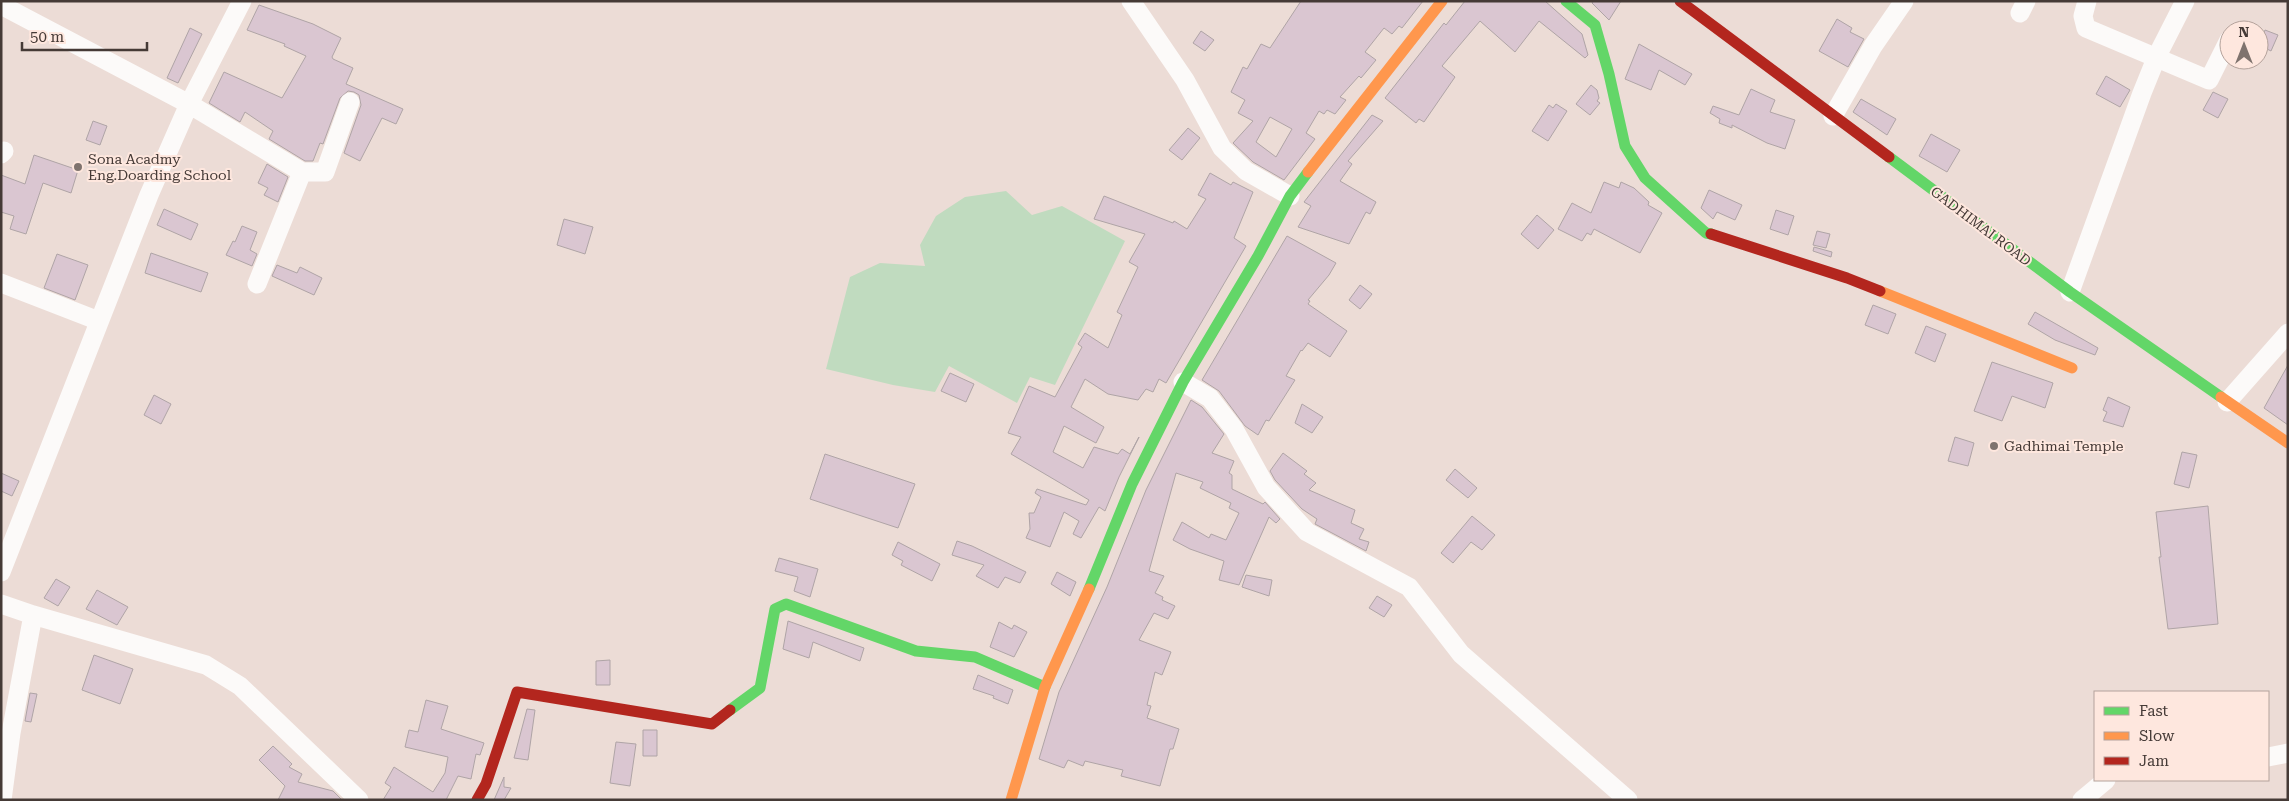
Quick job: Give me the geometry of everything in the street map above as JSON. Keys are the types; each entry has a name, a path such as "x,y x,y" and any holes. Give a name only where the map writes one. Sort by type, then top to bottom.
{"street":[{"path":"1,572 149,195 190,104 242,1"},
{"path":"1131,1 1185,80 1222,148 1246,170 1290,196"},
{"path":"1011,800 1045,687 1093,581 1132,484 1183,382 1258,256 1290,196 1442,1"},
{"path":"1566,1 1596,25 1625,146 1645,178 1706,233 1847,278 2072,368"},
{"name":"GADHIMAI ROAD","path":"1680,1 2070,292 2288,443"},
{"path":"1833,116 1874,46 1904,1"},
{"path":"2088,1 2083,16 2086,28 2157,56 2209,80 2219,60"},
{"path":"2070,292 2157,56 2185,1"},
{"path":"1,5 190,104 302,172 325,172 350,102"},
{"path":"257,284 302,172"},
{"path":"1,283 99,321"},
{"path":"2227,402 2288,333"},
{"path":"1183,382 1210,398 1234,429 1266,487 1307,532 1409,587 1461,654 1628,800"},
{"path":"1,604 33,616 206,664 240,686 359,800"},
{"path":"477,800 486,784 517,692 712,724 760,688 775,609 786,604 916,651 975,656 1045,687"},
{"path":"2,800 10,733 33,616"},
{"path":"2269,756 2288,753"},
{"path":"2082,800 2105,781"}],"green space":[{"path":"1006,191 1032,215 1062,206 1125,241 1055,385 1030,377 1017,403 949,366 935,392 893,385 826,369 850,277 880,263 925,266 920,245 936,216 965,197"}],"building":[{"path":"1301,1 1423,1 1402,28 1399,26 1392,34 1384,28 1365,52 1376,60 1361,78 1359,76 1340,97 1346,100 1335,114 1327,110 1324,114 1319,111 1306,133 1315,139 1284,180 1253,162 1233,143 1253,121 1238,113 1245,100 1231,92 1243,67 1247,69 1261,44 1270,48","holes":["1270,117 1292,129 1276,157 1256,142"]},
{"path":"1465,1 1545,1 1582,34 1588,55 1585,58 1539,21 1515,52 1480,21 1442,66 1455,77 1424,122 1419,119 1416,123 1385,98 1444,23 1446,25"},
{"path":"1593,1 1621,1 1609,20 1592,3"},
{"path":"259,5 313,24 341,38 332,57 353,68 346,84 403,109 396,124 382,118 360,161 344,153 361,105 359,95 354,92 348,91 340,98 323,144 320,143 313,161 305,161 269,139 273,131 245,112 240,122 209,103 224,72 282,98 306,56 284,46 285,44 247,30"},
{"path":"1837,19 1852,28 1850,32 1864,39 1848,67 1819,51"},
{"path":"190,28 202,34 178,83 167,78"},
{"path":"1201,31 1214,40 1205,51 1193,43"},
{"path":"2269,32 2278,35 2271,51 2269,50"},
{"path":"1639,44 1692,74 1685,85 1659,70 1651,90 1625,79"},
{"path":"2106,76 2130,90 2120,107 2096,94"},
{"path":"1591,85 1597,90 1599,98 1597,101 1600,103 1590,115 1576,104"},
{"path":"1751,89 1775,100 1770,112 1795,120 1785,149 1767,143 1732,125 1732,128 1719,123 1720,119 1710,113 1713,106 1739,115"},
{"path":"2213,92 2228,99 2218,118 2203,110"},
{"path":"1861,99 1896,119 1887,135 1853,112"},
{"path":"1556,104 1567,111 1548,141 1532,131 1549,105 1553,108"},
{"path":"1372,115 1383,121 1348,161 1352,164 1340,181 1376,202 1370,214 1366,212 1349,244 1298,227 1311,206 1304,202"},
{"path":"93,121 107,126 100,145 86,140"},
{"path":"1188,128 1200,138 1182,160 1169,150"},
{"path":"1931,134 1960,150 1947,172 1919,156"},
{"path":"34,155 78,170 71,193 43,183 26,234 10,229 14,216 1,212 1,175 25,184"},
{"path":"267,164 288,177 278,202 264,195 268,188 258,183"},
{"path":"1210,173 1231,185 1233,182 1253,192 1234,238 1246,246 1166,383 1159,379 1153,392 1146,389 1138,400 1108,394 1085,379 1071,407 1104,427 1096,443 1064,426 1053,452 1083,468 1094,447 1118,454 1122,449 1130,454 1139,437 1105,511 1099,507 1081,538 1073,534 1079,521 1064,512 1050,547 1026,538 1030,529 1029,513 1034,513 1041,497 1035,493 1037,489 1086,505 1089,500 1011,454 1021,437 1008,433 1029,386 1055,397 1082,347 1078,344 1085,333 1108,348 1122,315 1117,312 1138,267 1129,262 1145,234 1094,219 1104,196 1173,223 1174,221 1187,229 1206,199 1198,195"},
{"path":"1604,182 1619,188 1621,182 1634,188 1649,202 1648,205 1662,213 1640,253 1594,229 1591,235 1587,233 1582,241 1558,229 1572,203 1591,213"},
{"path":"1709,190 1742,205 1735,220 1717,212 1713,219 1701,208"},
{"path":"164,209 198,224 191,240 157,225"},
{"path":"1776,210 1794,216 1788,235 1770,229"},
{"path":"1537,215 1554,230 1538,249 1521,234"},
{"path":"564,219 593,227 585,254 557,245"},
{"path":"242,226 257,232 250,250 257,254 252,266 226,255 233,241 235,242"},
{"path":"1817,231 1830,234 1826,248 1813,245"},
{"path":"1287,236 1336,263 1329,275 1308,300 1310,301 1308,304 1347,331 1330,357 1308,343 1301,350 1286,376 1295,380 1269,421 1266,420 1258,435 1245,426 1219,391 1202,380"},
{"path":"1814,247 1832,252 1831,257 1813,251"},
{"path":"151,253 208,273 201,292 145,273"},
{"path":"57,254 88,265 75,300 44,288"},
{"path":"277,265 297,273 300,267 322,278 314,295 272,276"},
{"path":"1360,285 1372,294 1360,309 1349,300"},
{"path":"1873,305 1896,314 1888,334 1865,325"},
{"path":"2035,312 2098,348 2095,355 2055,340 2028,324"},
{"path":"1926,326 1946,334 1935,362 1915,353"},
{"path":"1992,362 2053,383 2045,408 2012,396 2002,421 1974,411"},
{"path":"2288,365 2288,425 2264,408"},
{"path":"950,373 974,384 966,402 941,391"},
{"path":"154,395 171,404 161,424 144,415"},
{"path":"2108,397 2130,407 2123,427 2103,421 2107,412 2103,410"},
{"path":"1191,400 1202,407 1224,434 1212,453 1234,461 1229,473 1232,475 1232,489 1263,504 1265,502 1280,519 1276,523 1269,517 1239,585 1219,580 1224,561 1190,549 1173,540 1182,522 1209,538 1211,534 1226,540 1239,513 1229,508 1231,503 1200,488 1203,482 1176,473 1149,571 1164,576 1155,593 1163,597 1162,600 1175,606 1168,619 1154,613 1139,640 1171,652 1162,675 1155,672 1147,705 1151,706 1147,718 1179,729 1173,749 1170,749 1160,786 1121,776 1123,770 1085,761 1083,766 1068,760 1064,768 1039,759 1059,692 1107,587 1146,490"},
{"path":"1302,404 1323,417 1312,433 1295,423"},
{"path":"1955,437 1974,443 1968,466 1948,461"},
{"path":"2182,452 2197,455 2189,488 2174,484"},
{"path":"1283,453 1307,471 1304,474 1316,483 1309,490 1355,510 1351,523 1364,529 1359,539 1369,542 1366,551 1315,524 1317,519 1302,509 1275,480 1270,471"},
{"path":"825,454 915,484 898,528 810,499"},
{"path":"1455,469 1477,488 1468,498 1446,480"},
{"path":"1,473 19,481 12,496 1,491"},
{"path":"2208,506 2218,624 2168,629 2159,557 2161,557 2156,512"},
{"path":"1472,516 1495,535 1482,550 1471,542 1453,563 1441,553"},
{"path":"957,541 972,546 1026,572 1020,583 1005,577 998,588 976,576 984,565 952,555"},
{"path":"898,542 940,564 932,581 901,565 903,561 892,555"},
{"path":"779,558 818,569 810,597 794,591 798,577 775,571"},
{"path":"1057,572 1076,582 1070,596 1051,584"},
{"path":"1246,575 1272,580 1269,596 1242,587"},
{"path":"56,579 70,587 58,606 44,598"},
{"path":"97,590 128,607 117,625 86,609"},
{"path":"1377,596 1392,605 1384,617 1369,608"},
{"path":"788,621 864,648 860,661 813,642 809,658 783,649"},
{"path":"999,622 1012,629 1014,625 1027,632 1014,657 990,647"},
{"path":"94,655 133,669 120,704 82,690"},
{"path":"610,660 610,685 596,685 596,661"},
{"path":"978,675 1013,690 1008,704 993,698 994,696 973,689"},
{"path":"30,693 37,694 31,722 25,721"},
{"path":"426,700 448,706 441,729 484,743 480,755 476,754 471,779 458,776 446,800 383,800 391,787 385,783 394,767 433,792 445,773 448,757 405,747 409,730 418,732"},
{"path":"527,709 535,710 528,760 514,758"},
{"path":"643,730 657,730 657,756 643,756"},
{"path":"616,742 636,744 630,786 610,783"},
{"path":"273,746 292,764 289,767 302,774 298,782 333,791 342,800 278,800 285,786 259,760"},
{"path":"504,777 504,787 511,788 504,800 494,800"}],"traffic: fast":[{"path":"1566,1 1595,25 1609,74 1625,146 1645,178 1706,233 1711,234"},
{"path":"1889,157 2070,292 2221,397"},
{"path":"1089,589 1132,484 1183,382 1258,256 1290,196 1308,172"},
{"path":"730,710 760,688 775,609 786,604 916,651 975,657 1045,687"}],"traffic: slow":[{"path":"1308,172 1442,1"},
{"path":"1880,291 2072,368"},
{"path":"2221,397 2288,443"},
{"path":"1011,800 1045,687 1089,589"}],"traffic: jam":[{"path":"1680,1 1889,157"},
{"path":"1711,234 1847,278 1880,291"},
{"path":"477,800 486,784 517,692 712,724 730,710"}],"place":[{"name":"Sona Acadmy Eng.Doarding School","path":"78,167"},
{"name":"Gadhimai Temple","path":"1994,446"}]}
